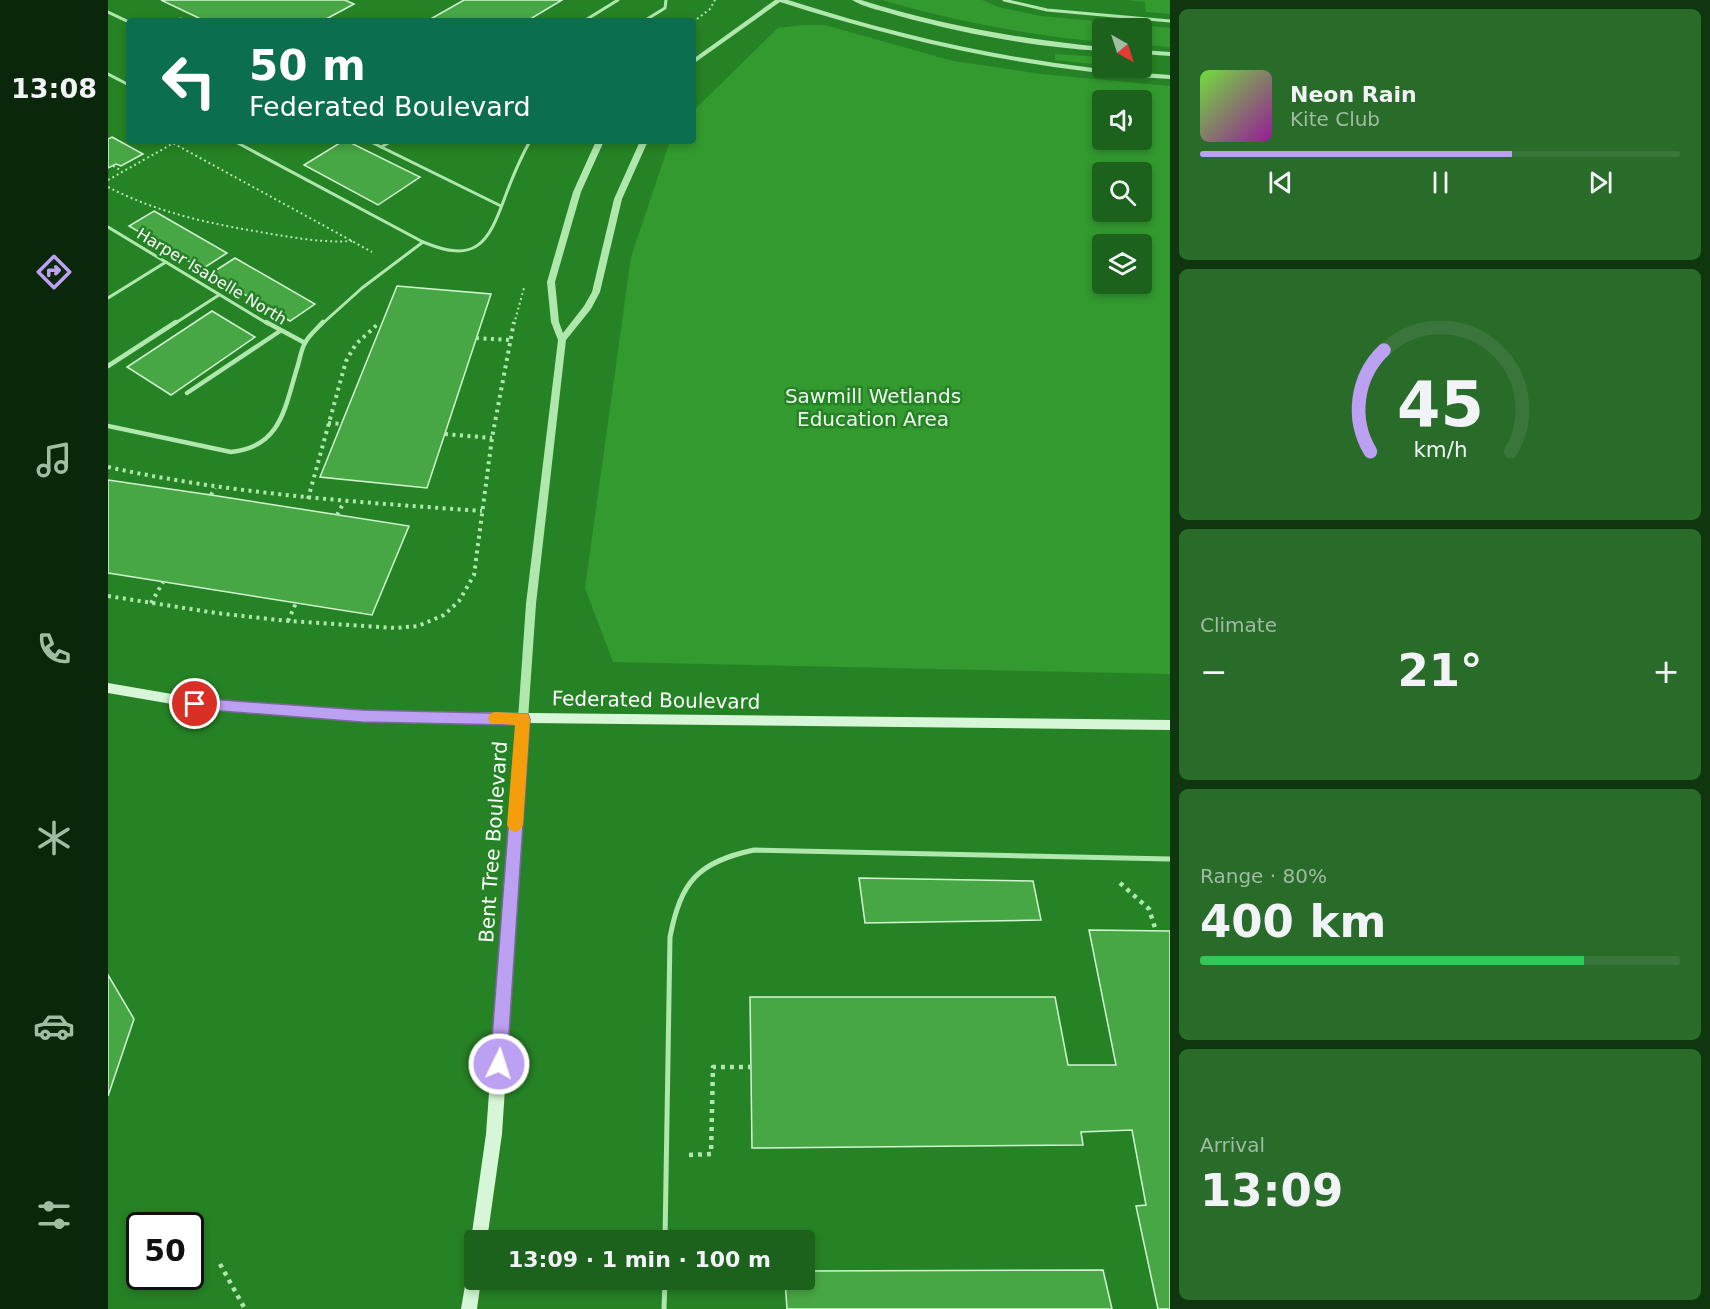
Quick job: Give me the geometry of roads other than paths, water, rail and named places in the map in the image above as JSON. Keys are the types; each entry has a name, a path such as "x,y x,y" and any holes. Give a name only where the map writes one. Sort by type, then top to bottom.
{"main road":[{"name":"Federated Boulevard","path":"108,688 195,704 327,713 523,719 1170,725"},
{"name":"Bent Tree Boulevard","path":"480,1230 494,1134 523,719"},
{"path":"469,1309 472,1290"}],"street":[{"path":"696,60 780,0 918,42 981,55 1068,69 1170,77"},
{"path":"855,0 955,29 1007,39 1092,48"},
{"path":"1152,53 1170,54"},
{"name":"Bent Tree Boulevard","path":"523,719 531,604 562,340 555,322 551,282 577,192 599,144"},
{"path":"562,340 588,307 596,292 618,199 643,144"}],"lane":[{"path":"589,18 618,0"},
{"path":"649,18 665,8 666,0"},
{"path":"1004,0 1047,10 1170,21"},
{"path":"108,12 126,21"},
{"path":"108,74 126,83"},
{"path":"240,144 423,242 448,251 462,251 477,246 491,233 516,168 528,144"},
{"path":"375,144 501,206"},
{"path":"381,147 386,144"},
{"name":"Harper Isabelle North","path":"108,227 280,332 305,343"},
{"path":"108,236 115,232"},
{"path":"108,426 231,452 261,445 276,431 305,343 365,285 423,242"},
{"path":"108,298 166,262"},
{"path":"108,366 219,295"},
{"path":"187,393 280,332"},
{"path":"665,1230 670,937 675,906 689,882 705,866 728,854 754,850 1170,859"},
{"path":"664,1309 665,1290"}],"park label":[{"name":"Sawmill Wetlands Education Area","path":"873,408"}]}
